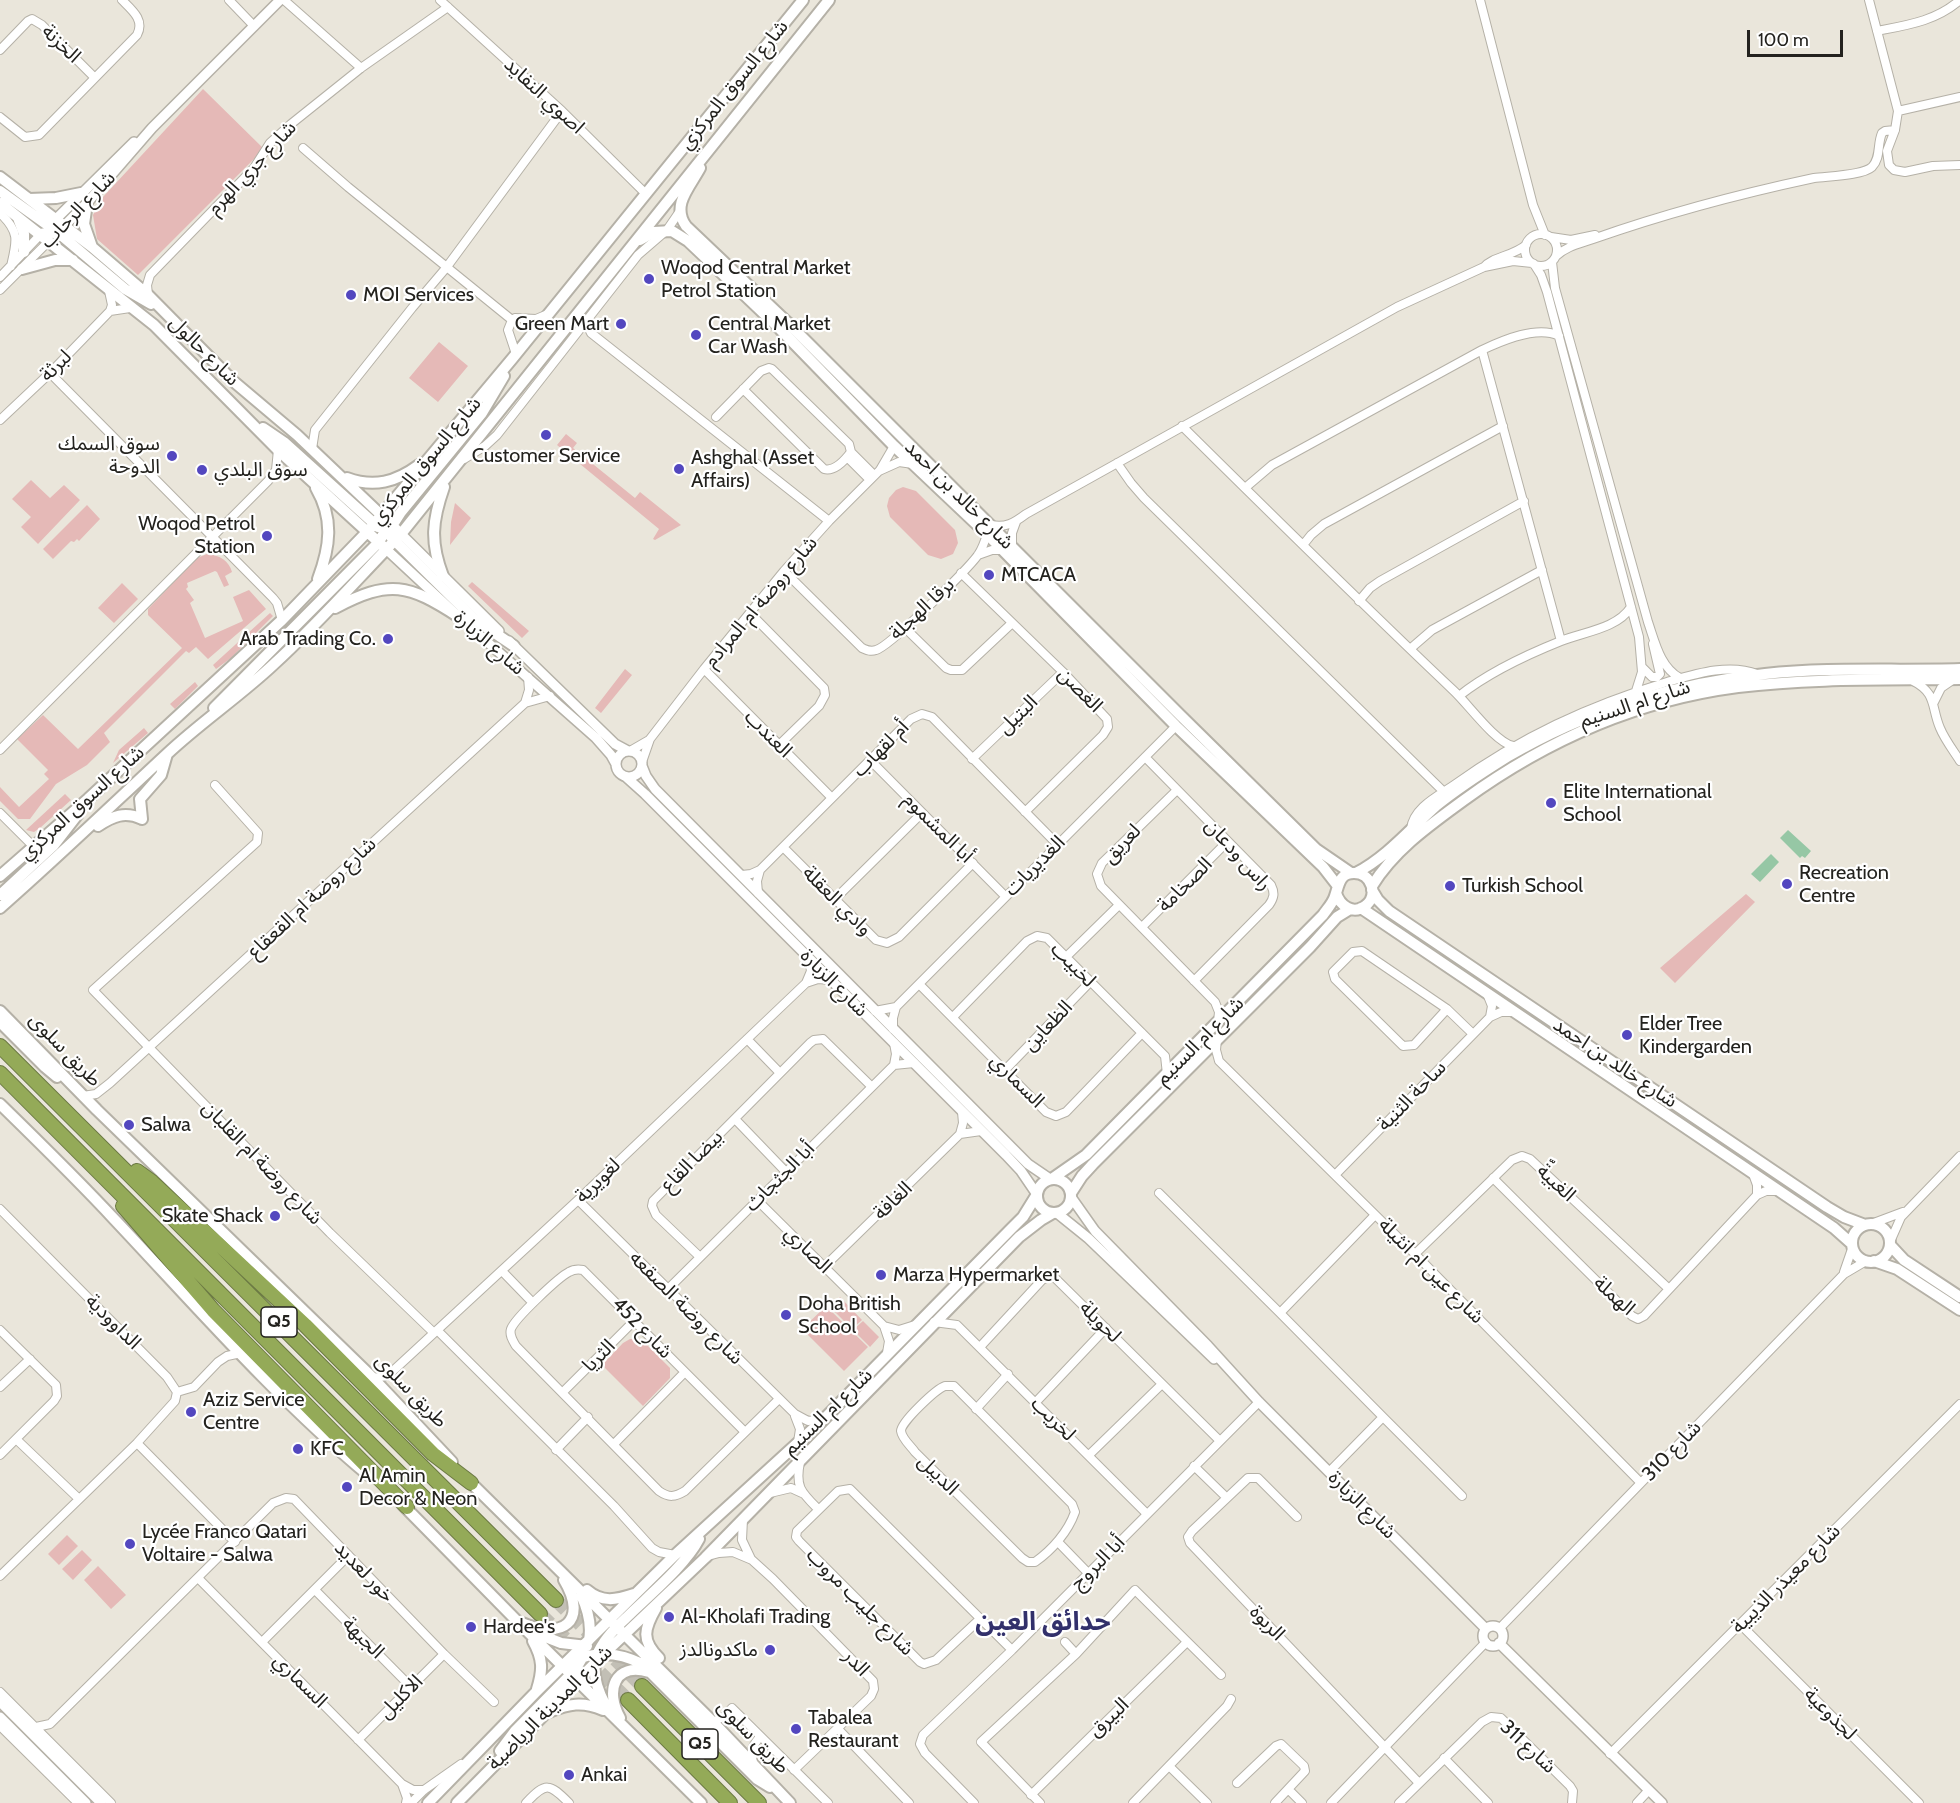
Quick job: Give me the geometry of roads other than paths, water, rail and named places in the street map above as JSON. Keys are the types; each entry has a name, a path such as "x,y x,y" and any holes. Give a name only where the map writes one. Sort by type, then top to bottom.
{"highway":[{"name":"طريق سلوى","path":"0,1046 103,1146 556,1600"},
{"name":"Q5","path":"0,1072 540,1614"},
{"path":"103,1146 152,1182 305,1325 434,1454 471,1483"},
{"path":"87,1159 125,1209 213,1310 406,1508"},
{"name":"Q5","path":"642,1686 759,1803"},
{"name":"Q5","path":"628,1700 730,1803"}],"main road":[{"name":"شارع السوق المركزي","path":"0,876 88,799 282,620 371,528 514,357 803,0"},
{"name":"شارع السوق المركزي","path":"0,908 67,850 188,735 274,665 327,612 389,536 446,480 829,0"},
{"path":"680,211 685,192 711,146"},
{"name":"شارع حالول","path":"0,177 29,199 57,226 92,247 148,295 233,381 297,435 382,515"},
{"path":"0,191 57,226 125,289 166,313"},
{"path":"29,199 84,198 84,224 92,247"},
{"name":"شارع حالول","path":"0,203 154,325 278,450 371,528 389,536 474,619 514,646"},
{"path":"12,211 22,228 25,240 24,252"},
{"name":"شارع خالد بن احمد","path":"680,211 686,226 787,322 1007,548 1316,849 1353,873"},
{"path":"45,238 57,226"},
{"path":"626,252 649,234 667,230"},
{"name":"شارع خالد بن احمد","path":"667,230 680,235 707,259 780,329 894,446 988,529"},
{"path":"16,267 55,260 73,260"},
{"path":"188,735 389,536 400,512 482,413 497,391 514,357"},
{"path":"243,414 285,443 371,528"},
{"path":"341,476 359,482 381,484 402,476 430,457"},
{"path":"312,480 325,507 330,532 325,562 316,584"},
{"path":"443,576 435,554 432,536 435,515 446,480"},
{"path":"382,515 389,536"},
{"name":"شارع خالد بن احمد","path":"1007,548 1176,726 1323,867 1337,889"},
{"path":"327,612 373,591 398,588 424,596 459,617"},
{"name":"شارع ام السنيم","path":"1353,873 1376,861 1438,804 1487,770 1547,735 1652,695 1707,682 1802,671 1958,676"},
{"name":"شارع ام السنيم","path":"1372,888 1383,868 1397,853 1452,809 1517,764 1590,727 1663,703 1737,687 1801,682 1911,680 1958,676"},
{"path":"67,850 100,825 118,815 129,814 142,819 140,799 146,789 161,775 167,754"},
{"path":"0,895 54,845 88,799"},
{"path":"1353,873 1366,877 1372,888 1369,902 1356,909 1340,903 1337,889 1345,876 1353,873"},
{"name":"شارع خالد بن احمد","path":"1372,888 1378,900 1389,911 1835,1212 1868,1224"},
{"name":"شارع ام السنيم","path":"1052,1179 1086,1155 1236,1005 1323,915 1337,889"},
{"name":"شارع خالد بن احمد","path":"1356,909 1841,1232 1852,1245"},
{"name":"شارع ام السنيم","path":"1071,1195 1093,1164 1310,947 1332,922 1356,909"},
{"name":"طريق سلوى","path":"0,1011 97,1110 373,1378 471,1483 753,1762 790,1803"},
{"path":"0,1022 45,1067 79,1092"},
{"path":"0,1104 83,1186 241,1353 332,1443 406,1508 701,1803"},
{"path":"1052,1179 1065,1183 1071,1195 1067,1207 1055,1213 1043,1210 1036,1195 1040,1185 1052,1179"},
{"name":"شارع ام السنيم","path":"617,1626 637,1593 675,1554 825,1418 1011,1229 1023,1216 1036,1195"},
{"name":"شارع ام السنيم","path":"617,1626 661,1598 705,1558 953,1302 1019,1237 1041,1220 1055,1213"},
{"path":"1960,1297 1904,1260 1890,1244 1886,1231 1877,1225 1868,1224 1857,1230 1852,1245 1857,1256 1897,1269 1960,1310"},
{"path":"1870,1261 1882,1258 1890,1244"},
{"path":"617,1626 685,1560 703,1531"},
{"path":"536,1546 549,1552 598,1598 614,1599 637,1593"},
{"path":"516,1620 537,1629 552,1630 563,1627 571,1617 574,1607 573,1595 552,1562"},
{"path":"576,1587 589,1614 586,1647"},
{"path":"661,1598 647,1625 647,1642 651,1650 687,1688 691,1701"},
{"name":"شارع المدينة الرياضية","path":"457,1803 543,1715 586,1647 617,1626"},
{"name":"شارع المدينة الرياضية","path":"428,1803 536,1692 570,1674 600,1654 617,1626"},
{"path":"525,1629 561,1643 586,1647 600,1654 631,1659 652,1673 757,1779 781,1794"},
{"path":"525,1629 542,1659 542,1672 536,1692"},
{"path":"600,1654 595,1672 598,1688 610,1714"},
{"path":"627,1729 614,1707 612,1692 614,1683 621,1675 629,1671 652,1673"},
{"path":"489,1770 515,1731 570,1674"},
{"path":"543,1715 580,1703 591,1705 610,1714"}],"street":[{"path":"0,117 25,137 39,135 139,30 140,25 135,14 122,0"},
{"path":"229,0 254,27"},
{"path":"282,0 361,68"},
{"name":"شارع الرحاب","path":"57,226 152,128 282,0"},
{"name":"اصوي النفايد","path":"440,0 562,111 646,194"},
{"path":"1480,0 1533,205 1546,236 1556,244 1555,288 1653,636 1666,666 1680,678"},
{"path":"1869,0 1898,111 1895,130 1886,154 1889,165 1894,170 1905,172 1933,166 1960,165"},
{"path":"1877,31 1923,22 1938,16 1960,0"},
{"name":"شارع جري الهرم","path":"150,275 254,168 270,143 361,68 448,8"},
{"name":"الخزنة","path":"0,50 32,19 42,25 94,77"},
{"path":"1898,111 1960,97"},
{"path":"312,449 315,430 446,268 562,111"},
{"path":"988,529 1016,522 1026,514 1397,307 1484,267 1514,261 1545,266 1566,248 1599,236 1771,188 1820,177 1866,171 1877,159 1882,133 1895,130"},
{"path":"303,148 512,320"},
{"name":"شارع السوق المركزي","path":"460,461 485,446 497,435 638,255 667,230 680,211"},
{"path":"0,213 12,226 16,236 16,267"},
{"path":"1484,267 1490,261 1512,255 1526,245 1533,236 1567,240 1589,235 1599,236"},
{"name":"شارع الرحاب","path":"0,290 24,252 45,238"},
{"name":"شارع الرحاب","path":"0,277 16,267 45,238"},
{"path":"1526,245 1526,255 1543,281 1554,317 1631,607 1642,667 1641,682 1636,692"},
{"path":"129,279 150,275 147,285 148,295"},
{"path":"109,291 110,311 130,308"},
{"name":"لبرثة","path":"0,420 50,373 110,311"},
{"path":"514,357 508,330 512,320 515,318 536,319 549,314"},
{"path":"1540,331 1554,317"},
{"path":"585,321 591,333 829,521"},
{"path":"1245,488 1272,465 1482,350 1506,340 1540,331 1559,336"},
{"path":"576,332 591,333"},
{"path":"1482,350 1562,641"},
{"path":"717,417 743,389 761,371 769,368 849,444 849,454 832,470 824,469 743,389"},
{"path":"50,373 273,598 277,603 282,620"},
{"path":"1182,426 1459,696 1501,741 1513,746"},
{"path":"1303,545 1324,524 1503,426"},
{"path":"297,435 315,430"},
{"name":"شارع روضة ام المرادم","path":"642,764 650,739 704,669 784,571 874,475 894,446"},
{"path":"0,750 262,487 276,470 278,450"},
{"path":"849,454 874,475 898,462 913,464"},
{"path":"1117,463 1144,498 1444,792"},
{"path":"1359,601 1370,588 1380,581 1524,501"},
{"path":"978,555 1007,548 1016,522"},
{"name":"برقا الهجلة","path":"784,571 862,648 868,651 878,650 905,628 978,555 988,529"},
{"name":"شارع الزبارة","path":"389,536 443,576 615,744 629,751"},
{"name":"شارع الزبارة","path":"389,536 459,617 604,746 616,764"},
{"path":"1410,649 1432,630 1542,570"},
{"name":"الغصن","path":"961,573 1104,715 1108,728 1025,812"},
{"path":"1459,696 1501,669 1562,641 1614,622 1625,615 1631,607"},
{"path":"750,613 820,683 825,695 819,706 779,745"},
{"path":"1614,622 1628,624 1636,629"},
{"path":"905,628 946,668 956,671 962,670 1011,624"},
{"path":"1642,667 1652,677 1660,674 1654,652 1653,636"},
{"name":"العندب","path":"704,669 832,798"},
{"path":"1411,829 1415,814 1444,792 1513,746 1569,717 1680,678 1727,670 1748,670 1758,675"},
{"name":"البتيل","path":"972,759 1063,672"},
{"path":"1934,702 1941,688 1958,676"},
{"path":"525,703 529,690 528,677"},
{"path":"1911,680 1924,689 1934,702 1939,726 1960,761"},
{"name":"شارع روضة ام القعقاع","path":"79,1092 99,1092 525,703 550,696"},
{"name":"أم لقهاب","path":"742,875 760,870 911,719 922,714 932,717 1057,844"},
{"name":"الغديريات","path":"896,1007 1176,726"},
{"name":"شارع روضة ام المرادم","path":"629,751 650,739"},
{"path":"1501,741 1502,753"},
{"path":"629,751 638,754 642,764 637,776 626,777 619,774 616,764 621,754 629,751"},
{"name":"راس ودعان","path":"1145,757 1271,885 1274,895 1269,904 1194,981"},
{"name":"أبا المشموم","path":"870,760 1005,896"},
{"name":"شارع الزبارة","path":"642,764 646,776 655,789 1028,1164 1052,1179"},
{"name":"شارع الزبارة","path":"626,777 1021,1171 1036,1195"},
{"name":"شارع روضة ام القلبان","path":"214,786 258,833 257,842 93,990 330,1233 435,1331 614,1506 652,1548 659,1552 675,1554"},
{"name":"لعريق","path":"1177,789 1098,869 1097,874 1101,886 1215,1002"},
{"path":"0,813 34,847"},
{"path":"835,899 922,813"},
{"name":"الصخامة","path":"1142,927 1227,842"},
{"name":"وادي العقلة","path":"783,847 876,940 887,944 900,938 973,863"},
{"path":"758,893 757,881 760,870"},
{"path":"1066,957 1119,905"},
{"name":"لخبيب","path":"953,1017 1032,938 1042,936 1047,938 1165,1056"},
{"path":"1447,1009 1414,1045 1403,1046 1333,978 1333,972 1353,952 1362,951 1447,1009 1473,1034"},
{"path":"806,983 810,971 809,959"},
{"path":"806,983 819,979 830,980"},
{"name":"الظعاين","path":"1005,1070 1090,982"},
{"name":"لغويرية","path":"387,1376 578,1200 806,983"},
{"name":"السماري","path":"919,984 1046,1112 1056,1116 1066,1112 1142,1033"},
{"path":"1488,996 1492,1006 1490,1017"},
{"path":"1218,1023 1219,1012 1215,1002 1236,1005"},
{"path":"875,1011 896,1007"},
{"path":"893,1029 892,1017 896,1007"},
{"path":"1490,1017 1501,1012 1513,1012"},
{"name":"ساحة الثنية","path":"1335,1174 1490,1017"},
{"path":"747,1039 780,1073"},
{"name":"بيضا القاع","path":"700,1257 656,1215 652,1206 653,1201 810,1043 823,1039 871,1086"},
{"path":"1198,1058 1219,1061 1216,1039"},
{"path":"894,1043 896,1054 894,1065 914,1063"},
{"path":"1167,1074 1165,1056 1183,1057"},
{"name":"شارع عين ام انثيلة","path":"1219,1061 1335,1174 1641,1483"},
{"name":"أبا الجثجاث","path":"668,1290 894,1065"},
{"path":"97,1110 99,1092"},
{"path":"962,1113 963,1123 960,1134 981,1131"},
{"name":"بيضا القاع","path":"735,1119 786,1172"},
{"name":"الغافة","path":"825,1266 960,1134"},
{"name":"الغبيةّ","path":"1415,1254 1512,1160 1522,1156 1530,1159 1669,1289"},
{"path":"1890,1244 1896,1225 1907,1210 1960,1156"},
{"path":"1753,1173 1757,1195 1766,1191 1780,1191"},
{"name":"الهملة","path":"1493,1178 1632,1316 1638,1319 1644,1316 1757,1195"},
{"path":"1159,1193 1462,1496"},
{"name":"شارع الزبارة","path":"1071,1195 1095,1232 1208,1346 1259,1402 1486,1629"},
{"name":"شارع روضة الصقعه","path":"578,1200 795,1414"},
{"name":"الصاري","path":"757,1200 884,1326"},
{"name":"الداوودية","path":"0,1209 167,1377 177,1392"},
{"path":"1868,1224 1907,1210"},
{"name":"شارع الزبارة","path":"1055,1213 1088,1238 1204,1351 1238,1380"},
{"path":"1281,1313 1376,1215"},
{"name":"شارع 310","path":"1844,1274 1852,1245"},
{"name":"شارع 310","path":"1500,1628 1844,1274 1870,1261"},
{"name":"شارع 452","path":"744,1431 583,1270 572,1270 565,1274 515,1321 511,1334 513,1341 659,1491 670,1496 685,1491 779,1399"},
{"path":"502,1271 533,1303"},
{"name":"لحويلة","path":"980,1347 1048,1275 1057,1279 1220,1441"},
{"path":"934,1322 957,1325 953,1302"},
{"name":"الثريا","path":"563,1392 635,1320"},
{"path":"886,1355 889,1341 884,1326 899,1329 916,1325"},
{"name":"لخريب","path":"957,1325 1147,1514"},
{"path":"1036,1402 1106,1328"},
{"path":"0,1329 56,1385 57,1396 0,1455"},
{"path":"227,1356 230,1342"},
{"path":"0,1576 137,1443 175,1401 177,1392 194,1387 227,1356 241,1353"},
{"path":"0,1387 30,1359"},
{"path":"614,1444 685,1372"},
{"path":"976,1408 1008,1374"},
{"path":"373,1378 387,1376 387,1393"},
{"path":"1089,1455 1162,1384"},
{"name":"الديبل","path":"954,1386 1072,1504 1075,1512 1073,1519 1058,1542 1035,1562 1025,1560 915,1452 903,1436 901,1430 904,1423 941,1387 954,1386"},
{"name":"أبا البروج","path":"975,1803 925,1753 920,1744 923,1735 1089,1574 1259,1402"},
{"name":"شارع معيذر الذيبية","path":"1611,1754 1960,1404"},
{"path":"795,1414 807,1421 825,1418"},
{"path":"795,1414 800,1429 798,1443"},
{"path":"1329,1472 1383,1417"},
{"path":"556,1450 588,1418"},
{"path":"16,1439 78,1498"},
{"path":"137,1443 235,1542"},
{"path":"800,1462 797,1479 802,1493"},
{"path":"1194,1466 1227,1498"},
{"name":"الربوة","path":"1298,1517 1258,1478 1248,1478 1188,1537 1190,1544 1385,1748"},
{"path":"770,1492 791,1488 802,1493 818,1509"},
{"name":"شارع جليب مروب","path":"980,1619 936,1660 924,1664 799,1541 797,1531 838,1491 850,1489 1012,1650"},
{"name":"خور لعديد","path":"50,1724 273,1503 286,1498 294,1499 444,1654 494,1702"},
{"name":"الدر","path":"744,1517 741,1527 742,1540 752,1560"},
{"path":"1058,1542 1089,1574"},
{"name":"الدر","path":"705,1558 727,1552 740,1554 752,1560 873,1681 874,1689 871,1696 794,1770"},
{"path":"262,1642 348,1556"},
{"name":"السماري","path":"198,1578 402,1784 413,1790 424,1790"},
{"name":"الجبهة","path":"315,1590 411,1687"},
{"path":"1040,1803 981,1742 1076,1654 1134,1590 1221,1675"},
{"name":"لجذوعية","path":"1741,1625 1919,1803"},
{"path":"1492,1626 1500,1628 1503,1634 1499,1643 1492,1645 1486,1642 1484,1637 1486,1629 1492,1626"},
{"path":"1065,1642 1076,1654"},
{"name":"البيرق","path":"1031,1795 1187,1642"},
{"path":"1331,1803 1486,1642"},
{"path":"1499,1643 1662,1803"},
{"name":"الاكليل","path":"358,1740 444,1654"},
{"path":"0,1692 59,1761 101,1803"},
{"path":"1133,1803 1227,1706 1231,1699"},
{"path":"0,1702 36,1727 111,1803"},
{"path":"713,1722 725,1716 732,1708 828,1803"},
{"path":"0,1717 86,1803"},
{"name":"شارع 311","path":"1399,1803 1482,1722 1491,1717 1501,1718 1570,1786 1573,1791 1572,1803"},
{"path":"36,1727 50,1724 48,1739"},
{"path":"0,1726 78,1803"},
{"path":"838,1729 909,1803"},
{"path":"753,1762 752,1746 760,1737"},
{"path":"1237,1783 1276,1746 1281,1744 1305,1768 1304,1773 1275,1803"},
{"path":"1385,1748 1419,1783"},
{"path":"58,1751 59,1761"},
{"name":"شارع المدينة الرياضية","path":"411,1803 424,1790 472,1757"},
{"path":"1444,1758 1488,1803"},
{"path":"1169,1766 1207,1803"},
{"path":"54,1771 58,1784"},
{"path":"402,1784 407,1798 406,1803"},
{"name":"شارع المدينة الرياضية","path":"465,1803 476,1784"},
{"path":"526,1803 539,1790 549,1786 569,1803"},
{"path":"1288,1790 1302,1803"},
{"path":"1637,1803 1648,1791"},
{"path":"66,1803 67,1792"}],"tunnel":[{"path":"556,1600 642,1686"},
{"path":"540,1614 628,1700"}],"place":[{"name":"Woqod Central Market Petrol Station","path":"649,279"},
{"name":"MOI Services","path":"351,295"},
{"name":"Green Mart","path":"621,324"},
{"name":"Central Market Car Wash","path":"696,335"},
{"name":"Customer Service","path":"546,435"},
{"name":"سوق السمك الدوحة","path":"172,456"},
{"name":"Ashghal (Asset Affairs)","path":"679,469"},
{"name":"سوق البلدي","path":"202,470"},
{"name":"Woqod Petrol Station","path":"267,536"},
{"name":"MTCACA","path":"989,575"},
{"name":"Arab Trading Co.","path":"388,639"},
{"name":"Elite International School","path":"1551,803"},
{"name":"Recreation Centre","path":"1787,884"},
{"name":"Turkish School","path":"1450,886"},
{"name":"Elder Tree Kindergarden","path":"1627,1035"},
{"name":"Salwa","path":"129,1125"},
{"name":"Skate Shack","path":"275,1216"},
{"name":"Marza Hypermarket","path":"881,1275"},
{"name":"Doha British School","path":"786,1315"},
{"name":"Aziz Service Centre","path":"191,1412"},
{"name":"KFC","path":"298,1449"},
{"name":"Al Amin Decor & Neon","path":"347,1487"},
{"name":"Lycée Franco Qatari Voltaire - Salwa","path":"130,1544"},
{"name":"Al-Kholafi Trading","path":"669,1617"},
{"name":"Hardee's","path":"471,1627"},
{"name":"ماكدونالدز","path":"770,1650"},
{"name":"Tabalea Restaurant","path":"796,1729"},
{"name":"Ankai","path":"569,1775"}],"district":[{"name":"حدائق العين","path":"1043,1622"}]}
